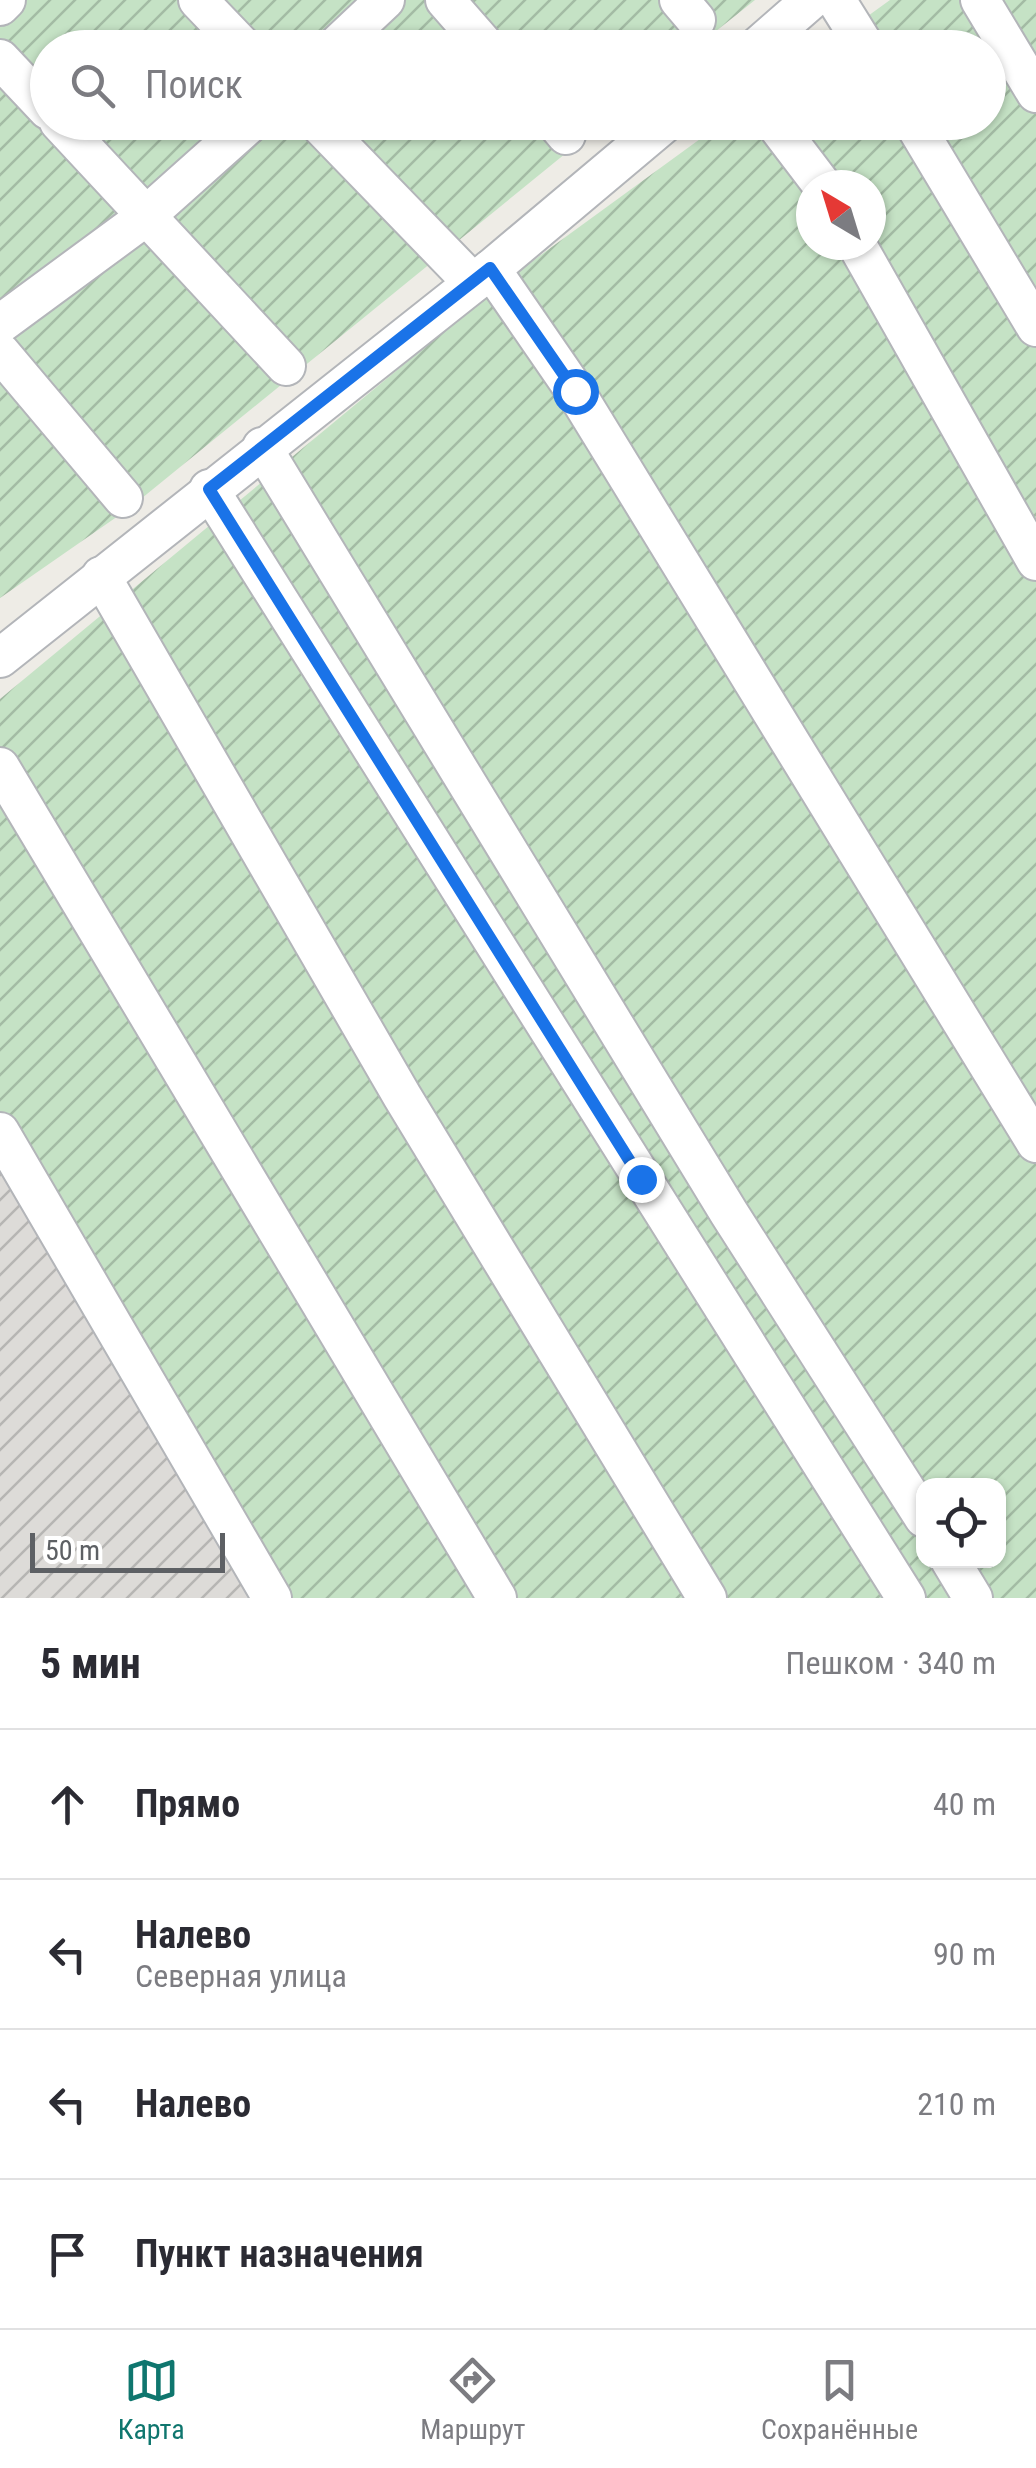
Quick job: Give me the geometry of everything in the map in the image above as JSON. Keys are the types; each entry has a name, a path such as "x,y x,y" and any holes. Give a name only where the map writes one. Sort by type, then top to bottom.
{"street":[{"path":"0,6 6,0"},
{"path":"198,0 227,30"},
{"path":"354,30 386,0"},
{"path":"445,0 472,30"},
{"path":"777,30 811,0"},
{"path":"836,0 855,30"},
{"path":"980,0 998,30"},
{"path":"1006,44 1036,94"},
{"path":"0,59 30,91"},
{"path":"76,140 286,366"},
{"path":"0,324 146,216 231,140"},
{"path":"336,140 482,276 585,408 1036,1143"},
{"path":"0,658 482,276 644,140"},
{"path":"788,140 811,170"},
{"path":"925,140 1036,328"},
{"path":"865,260 1036,561"},
{"path":"0,352 123,498"},
{"path":"262,447 729,1213 916,1505"},
{"path":"209,489 906,1598"},
{"path":"102,576 402,1096 707,1598"},
{"path":"0,767 497,1598"},
{"path":"0,1132 272,1598"},
{"path":"955,1568 973,1598"}],"shaded area":[{"path":"0,1157 259,1598 0,1598"}],"green space":[{"path":"0,0 755,0 717,30 30,30 30,140 582,140 131,507 0,598"},
{"path":"890,0 1036,0 1036,1598 257,1598 0,1157 0,699 501,284 699,140 1006,140 1006,30 849,30"}],"route":[{"path":"575,391 490,268 209,489 641,1179"}]}
